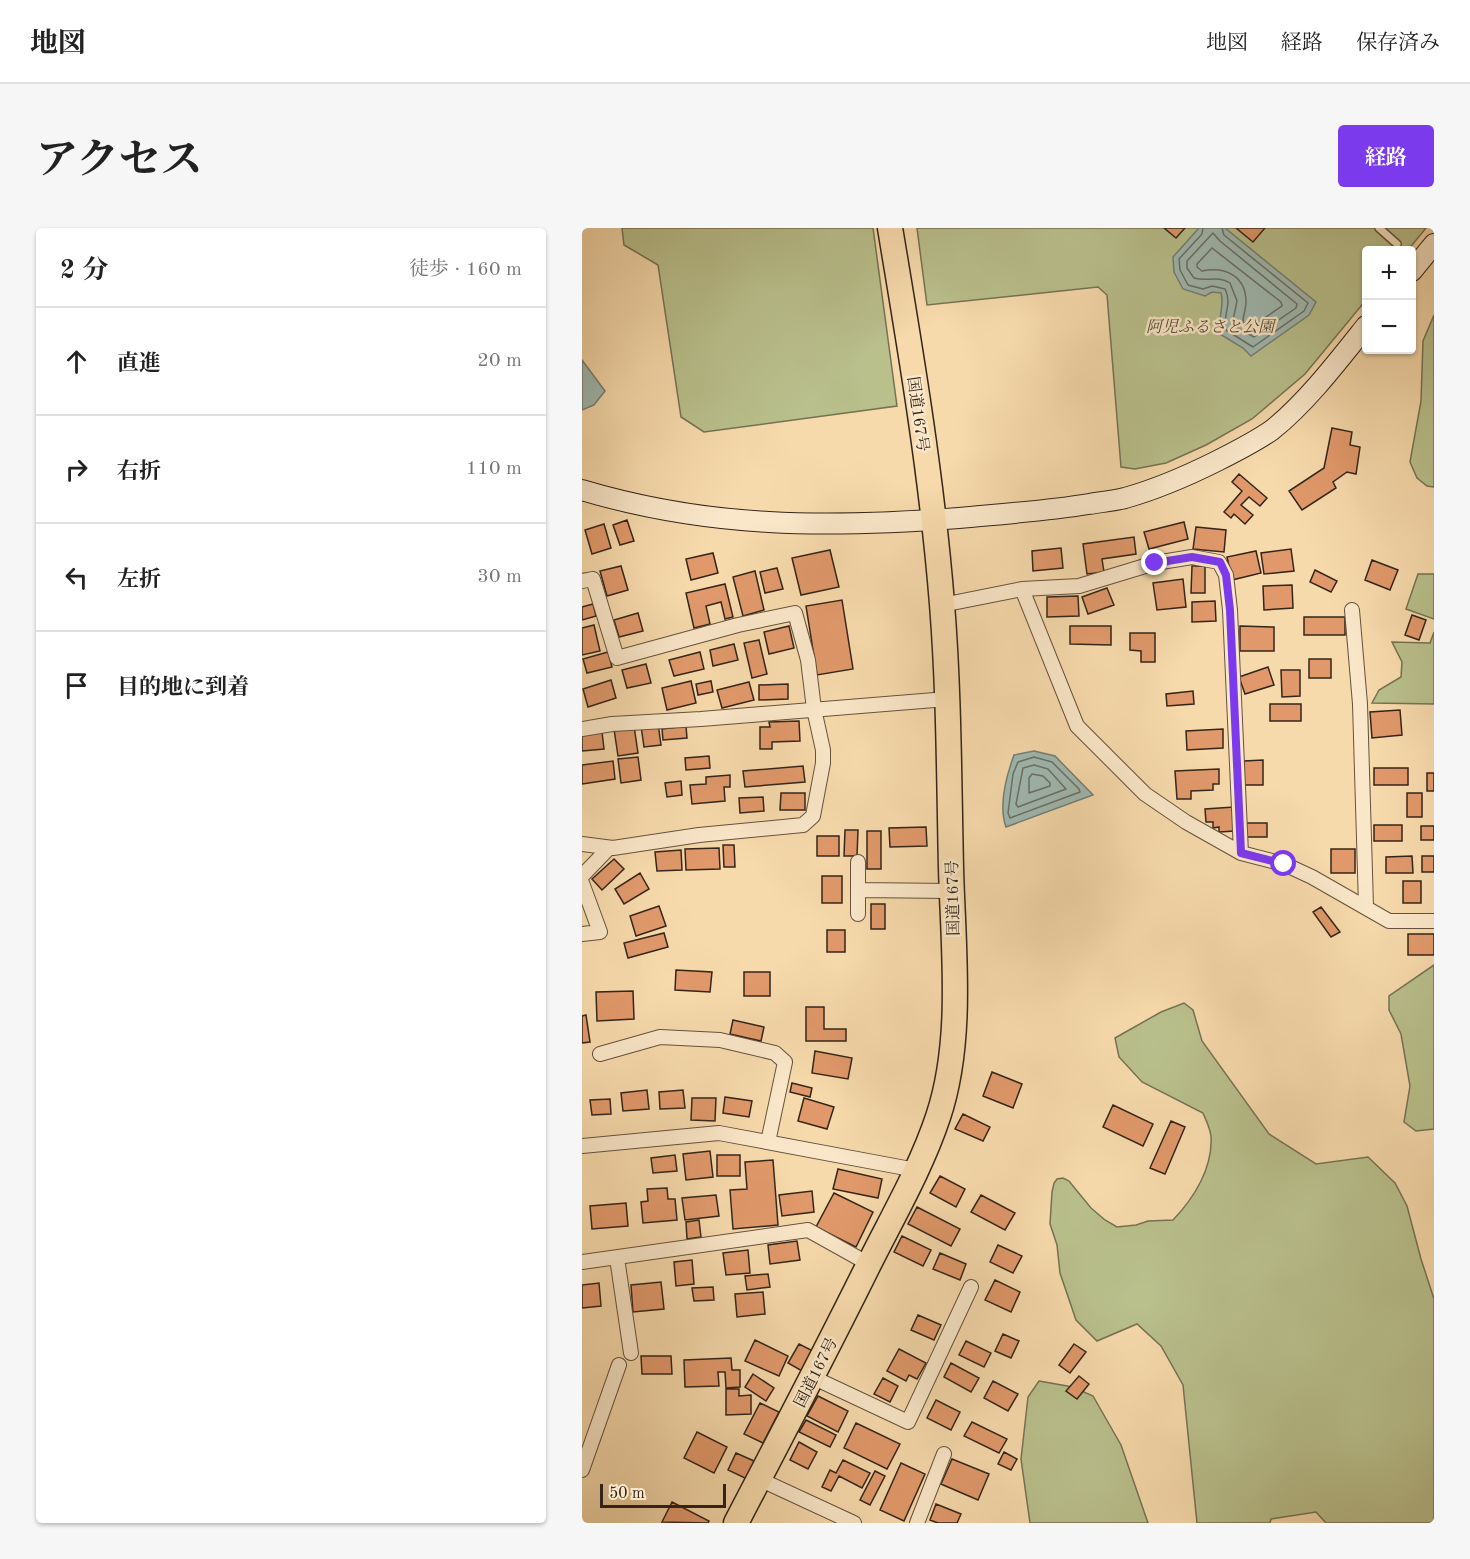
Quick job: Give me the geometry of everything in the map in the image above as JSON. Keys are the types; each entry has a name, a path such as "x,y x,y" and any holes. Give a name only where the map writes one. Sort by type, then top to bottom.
{"highway":[{"name":"国道167号","path":"736,1523 916,1170 939,1115 950,1066 954,1002 947,699 942,605 934,519 910,343 891,228"}],"street":[{"path":"1416,266 1434,244"},
{"path":"582,490 654,509 782,524 846,524 1049,511 1123,499 1183,478 1234,453 1272,429 1317,387 1362,331"},
{"path":"942,605 1022,589 1079,586 1155,563 1192,557 1220,562 1226,575 1230,610 1241,853"},
{"path":"582,581 593,579 617,658 738,625 795,613 808,660 814,709 823,750 823,763 813,816 803,825 699,835 609,848 582,844"},
{"path":"1022,589 1077,726 1145,794 1186,822 1241,853 1284,864 1366,906 1389,921 1434,921"},
{"path":"1352,610 1360,704 1366,906"},
{"path":"582,729 612,724 947,699"},
{"path":"582,876 609,848"},
{"path":"858,862 858,914"},
{"path":"582,883 600,932 582,934"},
{"path":"858,890 951,891"},
{"path":"600,1054 660,1037 720,1040 775,1053 785,1062 768,1142"},
{"path":"582,1146 718,1133 916,1170"},
{"path":"582,1262 808,1230 869,1264"},
{"path":"617,1258 631,1353"},
{"path":"812,1377 908,1422 971,1287"},
{"path":"582,1470 619,1365"},
{"path":"917,1523 944,1454"},
{"path":"759,1479 854,1523"}],"lane":[{"path":"1379,228 1397,244"}],"green space":[{"path":"622,228 873,228 897,406 704,432 681,417 658,265 624,245"},
{"name":"阿児ふるさと公園","path":"917,228 1426,228 1411,246 1362,246 1362,305 1305,374 1252,419 1206,445 1166,463 1135,469 1121,467 1107,295 1098,287 927,305"},
{"path":"1434,315 1434,487 1427,486 1417,478 1410,462 1421,401 1423,341"},
{"path":"1418,574 1434,574 1434,619 1406,609"},
{"path":"1434,632 1434,704 1372,703 1379,690 1401,677 1402,662 1392,642 1430,643"},
{"path":"1434,965 1434,1129 1416,1131 1404,1122 1410,1086 1401,1034 1389,1010 1389,996"},
{"path":"1184,1003 1193,1010 1202,1041 1269,1134 1316,1164 1368,1157 1395,1183 1407,1206 1434,1299 1434,1523 1326,1523 1316,1512 1271,1519 1270,1523 1197,1523 1183,1385 1161,1346 1137,1324 1097,1341 1076,1320 1060,1273 1057,1245 1050,1224 1052,1192 1057,1179 1063,1178 1069,1181 1091,1208 1117,1227 1136,1225 1148,1221 1173,1220 1201,1182 1209,1160 1211,1136 1203,1113 1142,1082 1119,1057 1115,1038 1161,1012"},
{"path":"1039,1381 1073,1387 1093,1396 1121,1445 1148,1523 1030,1523 1021,1459 1028,1397"}],"water":[{"path":"1199,228 1225,228 1316,302 1309,315 1251,356 1243,348 1220,334 1221,293 1212,292 1205,296 1183,289 1174,272 1173,257"},
{"path":"582,360 605,391 594,405 582,410"},
{"path":"1034,751 1055,756 1093,795 1006,827 1003,800 1014,755"}],"building":[{"path":"1164,228 1185,228 1176,238"},
{"path":"1236,228 1265,228 1253,242"},
{"path":"1332,428 1352,432 1350,445 1360,447 1356,474 1347,472 1333,482 1336,488 1302,510 1289,491 1324,468"},
{"path":"1239,474 1267,498 1260,506 1249,497 1241,505 1253,515 1245,524 1234,514 1231,518 1224,512 1242,491 1232,482"},
{"path":"627,520 634,541 620,545 613,525"},
{"path":"1184,522 1188,539 1149,549 1144,532"},
{"path":"604,524 611,548 592,554 585,530"},
{"path":"1196,527 1226,530 1224,552 1193,549"},
{"path":"1134,537 1136,554 1102,559 1104,572 1087,574 1083,544"},
{"path":"1061,548 1063,568 1033,571 1032,551"},
{"path":"1291,549 1294,571 1264,574 1261,553"},
{"path":"830,550 839,587 801,595 792,558"},
{"path":"1256,551 1261,573 1232,580 1227,557"},
{"path":"713,553 718,573 691,580 686,559"},
{"path":"1372,560 1398,570 1390,590 1365,580"},
{"path":"621,566 628,590 607,596 600,571"},
{"path":"1192,566 1205,566 1205,593 1191,593"},
{"path":"777,568 783,589 765,593 760,572"},
{"path":"1315,570 1337,581 1331,592 1310,582"},
{"path":"755,571 764,610 743,616 733,577"},
{"path":"1183,579 1186,607 1157,610 1153,583"},
{"path":"725,584 733,617 725,619 721,602 706,606 710,624 694,628 686,593"},
{"path":"1292,585 1293,608 1264,610 1263,586"},
{"path":"1107,588 1114,605 1088,614 1082,597"},
{"path":"1078,596 1079,616 1047,617 1047,597"},
{"path":"842,600 853,669 817,675 806,606"},
{"path":"1215,601 1216,621 1192,622 1192,602"},
{"path":"593,604 596,616 582,620 582,607"},
{"path":"638,613 643,631 619,637 614,620"},
{"path":"1412,615 1426,620 1419,640 1405,635"},
{"path":"1304,617 1345,617 1345,635 1304,635"},
{"path":"594,625 600,651 582,655 582,628"},
{"path":"789,626 794,648 769,654 764,632"},
{"path":"1070,626 1111,626 1111,645 1070,644"},
{"path":"1240,626 1274,627 1274,651 1240,651"},
{"path":"1130,633 1155,633 1155,662 1141,662 1141,651 1130,650"},
{"path":"759,640 767,674 752,678 744,643"},
{"path":"734,644 738,660 713,666 710,650"},
{"path":"608,652 612,667 587,673 583,659"},
{"path":"700,652 704,669 674,676 669,660"},
{"path":"1309,659 1331,659 1331,678 1309,678"},
{"path":"646,664 651,683 627,688 622,670"},
{"path":"1268,667 1274,685 1245,694 1239,677"},
{"path":"1281,670 1300,670 1300,696 1282,697"},
{"path":"611,680 616,698 588,707 583,689"},
{"path":"691,681 696,703 667,710 662,688"},
{"path":"711,681 713,692 698,695 696,684"},
{"path":"749,682 754,700 722,708 717,690"},
{"path":"788,684 788,699 759,700 759,685"},
{"path":"1193,691 1194,704 1167,706 1166,694"},
{"path":"1270,704 1301,704 1301,721 1270,721"},
{"path":"1400,710 1402,735 1372,738 1370,712"},
{"path":"799,721 800,741 772,742 772,749 760,749 760,727 770,727 769,722"},
{"path":"658,723 661,745 644,747 641,726"},
{"path":"634,726 638,753 618,756 614,729"},
{"path":"686,726 687,738 663,740 662,729"},
{"path":"1223,729 1223,748 1187,750 1186,731"},
{"path":"602,732 604,749 582,751 582,735"},
{"path":"709,756 710,768 686,770 685,758"},
{"path":"638,757 641,780 621,783 618,759"},
{"path":"1263,760 1263,785 1244,785 1244,761"},
{"path":"613,761 615,779 582,784 582,765"},
{"path":"803,766 805,782 745,787 743,771"},
{"path":"1374,768 1408,768 1408,785 1374,785"},
{"path":"1219,769 1219,784 1213,784 1213,790 1191,791 1191,799 1177,799 1175,771"},
{"path":"1427,773 1434,773 1434,791 1427,791"},
{"path":"730,775 730,787 724,787 725,801 692,804 690,785 706,784 706,777"},
{"path":"681,781 682,795 667,797 665,783"},
{"path":"781,793 805,793 805,810 780,810"},
{"path":"1407,793 1422,793 1422,817 1407,817"},
{"path":"763,797 764,811 740,813 739,798"},
{"path":"1234,807 1235,831 1219,832 1219,827 1213,828 1213,822 1206,822 1205,809"},
{"path":"1245,823 1267,823 1267,837 1245,837"},
{"path":"1374,825 1402,825 1402,841 1374,841"},
{"path":"1421,826 1434,826 1434,840 1421,840"},
{"path":"926,827 927,846 890,847 889,828"},
{"path":"845,830 858,830 857,856 844,856"},
{"path":"867,831 881,831 881,869 867,869"},
{"path":"817,836 839,836 839,856 817,856"},
{"path":"723,845 734,845 735,867 724,867"},
{"path":"719,848 720,869 686,870 685,849"},
{"path":"1331,849 1355,849 1355,873 1331,873"},
{"path":"681,850 682,870 657,871 655,852"},
{"path":"1412,856 1413,873 1386,873 1386,857"},
{"path":"1422,856 1434,856 1434,872 1422,872"},
{"path":"614,859 624,869 602,890 592,879"},
{"path":"640,873 649,889 624,904 615,889"},
{"path":"822,876 842,876 842,903 822,903"},
{"path":"1403,881 1421,881 1421,903 1403,903"},
{"path":"871,904 885,904 885,929 871,929"},
{"path":"659,906 666,926 636,936 630,916"},
{"path":"1321,907 1340,932 1331,937 1313,912"},
{"path":"827,930 845,930 845,952 827,952"},
{"path":"664,933 668,947 628,958 624,943"},
{"path":"1408,934 1434,934 1434,955 1408,955"},
{"path":"676,970 712,972 710,992 675,990"},
{"path":"744,972 770,972 770,996 744,996"},
{"path":"633,991 634,1019 597,1021 596,992"},
{"path":"806,1007 824,1007 824,1029 846,1029 846,1041 806,1041"},
{"path":"586,1015 590,1042 582,1043 582,1016"},
{"path":"733,1020 764,1027 761,1041 730,1034"},
{"path":"815,1051 852,1058 848,1079 812,1073"},
{"path":"992,1072 1022,1084 1013,1108 983,1096"},
{"path":"792,1083 812,1088 810,1097 790,1092"},
{"path":"647,1090 649,1109 623,1111 621,1093"},
{"path":"683,1090 685,1108 660,1109 659,1092"},
{"path":"725,1097 752,1101 749,1117 723,1113"},
{"path":"692,1098 716,1098 715,1121 691,1120"},
{"path":"804,1098 834,1107 827,1129 798,1121"},
{"path":"610,1099 611,1114 592,1115 590,1100"},
{"path":"1113,1105 1153,1124 1143,1146 1103,1127"},
{"path":"963,1114 990,1127 983,1141 955,1129"},
{"path":"1171,1121 1185,1127 1165,1174 1150,1168"},
{"path":"710,1151 713,1177 686,1180 683,1154"},
{"path":"675,1155 677,1171 653,1173 651,1158"},
{"path":"717,1155 740,1155 740,1176 717,1176"},
{"path":"773,1160 778,1225 733,1229 730,1190 747,1189 745,1162"},
{"path":"838,1169 882,1179 878,1198 833,1189"},
{"path":"940,1176 965,1189 956,1207 930,1193"},
{"path":"667,1188 668,1199 675,1199 677,1220 643,1223 641,1202 648,1201 647,1189"},
{"path":"812,1191 814,1212 782,1216 779,1195"},
{"path":"834,1193 873,1212 856,1247 816,1227"},
{"path":"716,1195 719,1216 685,1220 682,1198"},
{"path":"981,1195 1015,1213 1005,1230 971,1212"},
{"path":"626,1203 628,1226 592,1229 590,1206"},
{"path":"917,1207 960,1229 951,1246 908,1224"},
{"path":"699,1220 701,1237 687,1239 686,1222"},
{"path":"902,1236 931,1250 923,1266 894,1252"},
{"path":"797,1241 800,1260 770,1264 768,1245"},
{"path":"998,1245 1022,1256 1013,1273 990,1262"},
{"path":"748,1250 750,1273 726,1275 723,1253"},
{"path":"940,1253 966,1264 960,1280 933,1269"},
{"path":"692,1260 694,1284 676,1286 674,1262"},
{"path":"768,1274 770,1287 747,1290 745,1276"},
{"path":"995,1280 1020,1292 1011,1312 985,1300"},
{"path":"661,1282 664,1309 633,1312 631,1285"},
{"path":"599,1283 601,1306 582,1308 582,1285"},
{"path":"713,1287 714,1300 694,1301 692,1288"},
{"path":"763,1292 765,1314 737,1317 735,1294"},
{"path":"918,1315 941,1325 934,1340 911,1330"},
{"path":"1003,1334 1019,1341 1011,1358 995,1351"},
{"path":"755,1340 788,1356 779,1376 745,1361"},
{"path":"966,1341 991,1353 984,1367 959,1355"},
{"path":"799,1344 813,1351 802,1371 788,1363"},
{"path":"1074,1344 1086,1352 1070,1373 1059,1365"},
{"path":"899,1349 926,1363 917,1379 909,1375 906,1381 887,1371"},
{"path":"641,1356 671,1356 672,1374 642,1374"},
{"path":"731,1358 732,1370 740,1370 740,1387 726,1388 725,1372 718,1372 719,1386 685,1387 684,1360"},
{"path":"951,1363 979,1378 971,1392 944,1377"},
{"path":"753,1374 774,1388 766,1401 745,1387"},
{"path":"1079,1376 1089,1384 1077,1399 1066,1391"},
{"path":"883,1378 898,1386 890,1402 874,1394"},
{"path":"993,1381 1018,1394 1008,1411 984,1398"},
{"path":"726,1389 739,1389 739,1396 751,1395 751,1414 726,1415"},
{"path":"818,1396 848,1411 838,1432 807,1416"},
{"path":"936,1400 960,1412 951,1430 927,1418"},
{"path":"760,1403 779,1412 763,1443 744,1434"},
{"path":"806,1420 836,1435 830,1447 799,1432"},
{"path":"972,1422 1007,1439 999,1453 964,1436"},
{"path":"856,1423 900,1444 887,1469 844,1448"},
{"path":"697,1432 727,1447 714,1473 684,1458"},
{"path":"799,1442 817,1452 808,1469 790,1460"},
{"path":"1004,1452 1017,1459 1011,1470 998,1464"},
{"path":"736,1453 754,1461 747,1479 728,1470"},
{"path":"952,1459 989,1474 978,1500 941,1484"},
{"path":"843,1460 870,1473 862,1488 839,1476 831,1491 822,1487 830,1470 836,1473"},
{"path":"901,1463 925,1474 904,1521 880,1510"},
{"path":"875,1471 885,1476 870,1505 860,1500"},
{"path":"672,1502 709,1521 708,1523 662,1522"},
{"path":"936,1504 961,1514 957,1523 938,1523 930,1520"}],"route":[{"path":"1155,563 1192,557 1220,562 1226,575 1230,610 1241,853 1284,864"}]}
